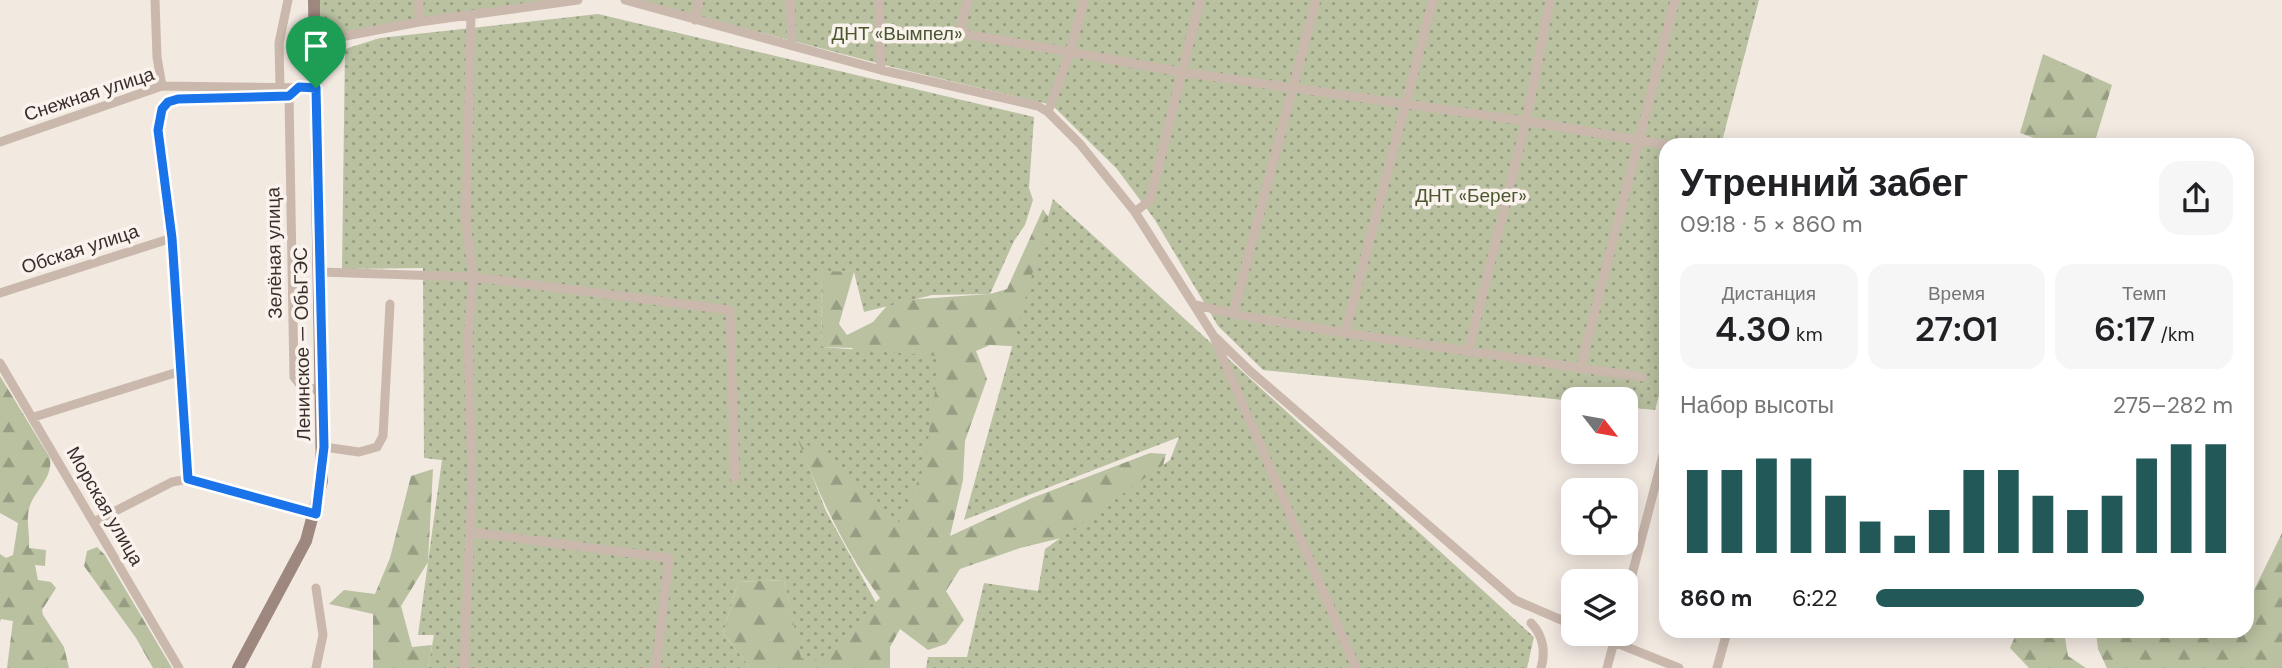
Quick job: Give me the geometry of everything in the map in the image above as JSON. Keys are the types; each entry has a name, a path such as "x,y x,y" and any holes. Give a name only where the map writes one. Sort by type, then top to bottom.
{"main road":[{"name":"Ленинское — ОбьГЭС","path":"238,668 294,566 316,514 324,447 314,0"}],"street":[{"path":"155,0 157,57 163,86"},
{"path":"280,87 279,43 288,0"},
{"path":"419,0 419,22"},
{"path":"314,42 519,4 579,0"},
{"path":"625,0 881,70 1025,103 1048,112 1080,144 1135,212 1213,335 1356,668"},
{"path":"695,20 699,0"},
{"path":"790,0 792,46"},
{"path":"879,0 881,70"},
{"path":"968,0 961,25 964,34 1181,72 1405,106 1526,121 1659,144"},
{"path":"1048,112 1070,52 1084,0"},
{"path":"1135,212 1150,200 1200,0"},
{"path":"1233,314 1316,0"},
{"path":"1345,333 1433,0"},
{"path":"1468,352 1526,121 1550,0"},
{"path":"1580,369 1675,0"},
{"path":"464,668 472,481 468,337 472,277 466,221 471,15"},
{"name":"Снежная улица","path":"0,142 163,86 316,88"},
{"path":"188,479 172,238 159,145 159,119 168,102 178,99 289,96 299,87"},
{"name":"Зелёная улица","path":"289,96 294,377 301,386 322,391"},
{"name":"Обская улица","path":"0,293 172,238"},
{"path":"320,272 472,277 730,310 735,478"},
{"path":"324,447 359,452 377,447 383,436 390,304"},
{"path":"1193,304 1233,314 1345,333 1642,377"},
{"path":"1213,335 1250,371 1516,600 1561,620"},
{"name":"Морская улица","path":"0,363 179,668"},
{"path":"34,417 181,371"},
{"path":"1634,569 1659,471"},
{"path":"94,522 172,482 188,479 316,514"},
{"path":"470,532 669,558 656,668"},
{"path":"316,588 323,635 316,668"},
{"path":"1531,623 1538,630 1545,656 1541,668"},
{"path":"1717,668 1725,638"},
{"path":"1607,668 1613,646"},
{"path":"1632,646 1679,668"}],"green space":[{"path":"320,0 552,0 321,36"},
{"name":"ДНТ «Берег»","path":"637,0 1759,0 1723,138 1659,138 1659,396 1655,410 1638,408 1638,387 1561,387 1561,400 1263,370 1218,326 1155,220 1117,169 1052,105 888,66"},
{"path":"598,14 1034,117 1029,188 1033,200 1025,225 1014,241 990,294 932,295 864,312 854,272 821,271 822,347 940,356 924,468 898,524 817,450 798,440 826,511 879,608 818,661 801,658 784,580 738,582 723,633 750,668 428,668 434,635 418,635 442,460 424,458 423,268 342,269 345,49 380,38"},
{"path":"2043,54 2112,85 2096,138 2034,138 2020,133"},
{"path":"1053,199 1534,637 1527,668 926,668 928,657 967,657 984,583 1038,591 1045,549 1170,460 1179,437 964,520"},
{"path":"1043,209 1053,224 1025,347 990,345 976,351 987,379 965,441 963,480 950,536 1032,498 1150,453 1166,454 1160,477 1086,532 1020,548 960,569 946,591 964,620 946,644 928,650 900,629 890,647 890,668 750,668 723,633 738,582 784,580 802,658 854,623 880,598 833,521 797,439 853,348 822,347 821,270 854,272 839,324 847,335 873,322 891,301 990,294 1007,289"},
{"path":"0,376 50,458 49,473 29,509 29,548 46,550 45,566 35,565 38,580 51,582 56,588 42,610 64,647 69,668 7,668 13,621 1,619 0,622 0,554 6,558 13,555 18,523 0,513"},
{"path":"433,469 428,562 401,606 412,647 432,645 428,668 373,668 373,614 329,604 344,590 375,594 390,558 411,476"},
{"path":"2282,533 2282,668 2107,668 2098,649 2097,638 2254,638 2254,590"},
{"path":"97,547 105,555 172,668 153,668 136,638 84,566 87,551"},
{"path":"2014,638 2065,638 2068,656 2086,668 2029,668 2010,648"}],"route":[{"path":"299,87 316,88 324,447 316,514 188,479 172,238 158,130 162,109 168,102 178,99 289,96 299,87"}],"park label":[{"name":"ДНТ «Вымпел»","path":"897,33"}]}
